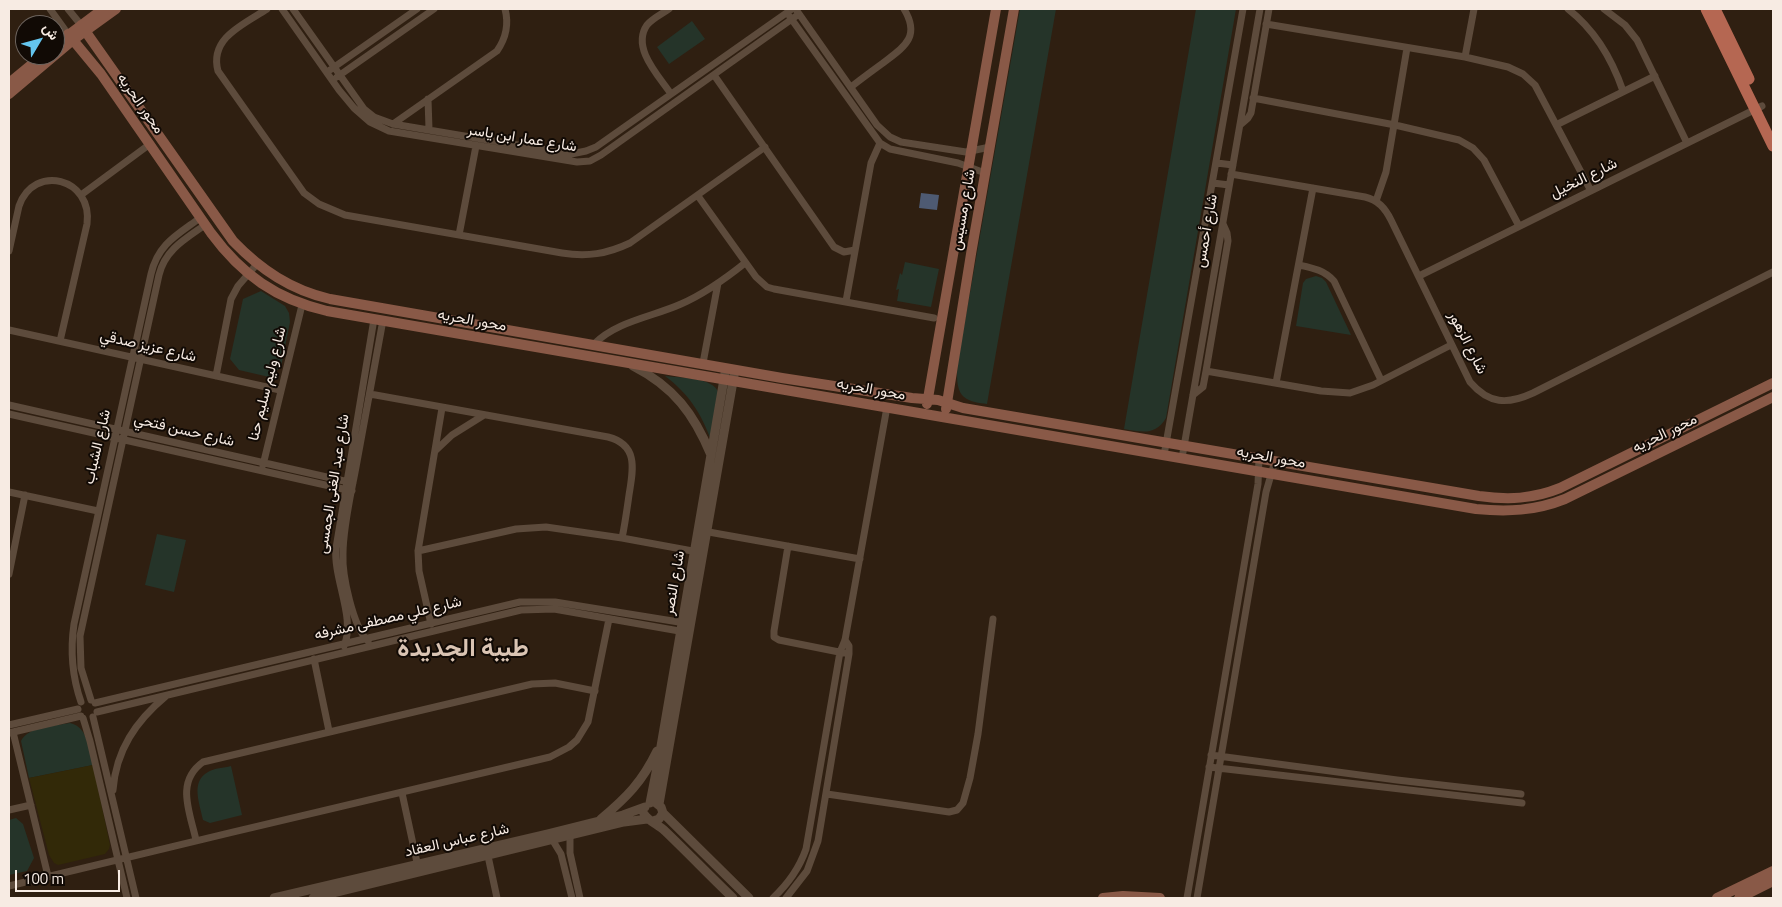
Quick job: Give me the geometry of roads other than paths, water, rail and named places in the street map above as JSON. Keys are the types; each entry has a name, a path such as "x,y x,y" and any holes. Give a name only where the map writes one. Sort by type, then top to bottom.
{"main road":[{"path":"83,28 103,9"},
{"path":"65,40 116,9"},
{"name":"شارع رمسيس","path":"924,414 996,9"},
{"name":"شارع رمسيس","path":"945,417 1014,9"},
{"path":"1706,9 1759,108 1773,128"},
{"path":"1715,9 1759,108 1773,146"},
{"name":"محور الحريه","path":"83,28 233,241 257,264 286,283 321,297 731,369 871,392 912,398 928,398 969,409 1184,446 1486,497 1516,499 1531,497 1560,488 1773,383"},
{"path":"9,94 70,37"},
{"name":"محور الحريه","path":"70,37 100,74 224,250 248,274 272,291 302,304 378,320 1270,472 1476,509 1509,511 1533,509 1549,505 1572,496 1773,397"},
{"path":"9,83 31,65"},
{"path":"869,404 871,392"},
{"path":"1717,898 1773,870"},
{"path":"1738,898 1773,881"},
{"path":"1103,898 1130,896 1160,898"}],"street":[{"path":"50,9 70,37"},
{"path":"68,9 83,28"},
{"path":"267,9 224,38 217,50 216,64 222,77 304,193 319,204 345,215 585,256 614,250 630,243 765,147"},
{"name":"شارع عمار ابن ياسر","path":"282,9 346,99 364,118 383,128 564,162 590,160 601,156 792,20"},
{"name":"شارع عمار ابن ياسر","path":"293,9 368,113 380,120 393,124 566,153 581,153 600,144 792,11"},
{"path":"333,80 434,9"},
{"path":"393,124 497,51 506,36 508,20 505,9"},
{"path":"669,9 648,24 642,41 643,50 647,58 671,94"},
{"path":"850,87 906,45 910,35 911,24 904,9"},
{"name":"شارع أحمس","path":"1164,455 1243,9"},
{"name":"شارع أحمس","path":"1182,458 1260,9"},
{"path":"1240,125 1250,115 1269,9"},
{"path":"1465,57 1474,9"},
{"path":"1568,9 1599,42 1613,66 1623,92"},
{"path":"1604,9 1618,18 1632,32 1642,48 1687,144"},
{"path":"327,72 413,10"},
{"path":"792,11 881,130 890,137 904,143 959,151 972,151 990,147"},
{"path":"792,11 792,20 880,143 890,149 969,166 986,173"},
{"path":"1266,24 1465,57 1508,67 1523,74 1535,85 1591,191"},
{"path":"1231,174 1365,197 1376,201 1386,172 1407,48"},
{"path":"714,75 834,247 844,252 855,250"},
{"path":"1556,125 1655,76"},
{"path":"1253,98 1395,124 1452,137 1467,143 1484,160 1519,226"},
{"path":"428,99 429,130"},
{"name":"شارع النخيل","path":"1418,276 1759,108"},
{"path":"846,301 871,163 880,143"},
{"path":"82,195 150,144"},
{"path":"459,235 476,146"},
{"path":"1217,163 1232,165"},
{"path":"9,251 19,206 29,189 40,182 54,180 67,183 82,195 87,209 87,224 60,341"},
{"path":"1213,183 1229,185"},
{"path":"1276,383 1313,188"},
{"path":"698,196 745,262 762,282 774,290 846,301 934,318"},
{"name":"شارع الزهور","path":"1376,201 1382,206 1391,220 1465,374 1477,390 1494,400 1514,400 1533,393 1773,272"},
{"name":"شارع الشباب","path":"95,714 93,702 81,668 80,636 118,438 116,429 155,260 168,242 203,222"},
{"name":"شارع الشباب","path":"128,898 81,711 73,669 72,635 98,511 118,438 124,431 158,275 163,263 174,248 203,222"},
{"path":"1193,395 1203,386 1206,372 1228,242 1223,224"},
{"path":"594,344 613,329 683,304 718,284 745,262"},
{"path":"216,376 231,299 257,264"},
{"path":"1299,265 1325,272 1334,281 1381,380"},
{"path":"704,363 718,284"},
{"name":"شارع وليم سليم حنا","path":"263,466 302,304"},
{"name":"شارع عبد الغنى الجمسى","path":"350,482 370,394 378,320"},
{"name":"شارع عبد الغنى الجمسى","path":"372,644 360,632 354,617 343,568 343,548 350,482 378,320"},
{"name":"شارع عزيز صدقي","path":"9,330 280,390"},
{"path":"1206,372 1342,393 1358,391 1451,345"},
{"path":"631,364 657,380 680,401 716,456"},
{"name":"شارع النصر","path":"654,807 731,369"},
{"path":"370,394 608,437 621,442 627,448 633,462 622,538"},
{"name":"شارع حسن فتحي","path":"9,405 116,429 349,490"},
{"path":"431,624 419,571 418,551 442,408"},
{"path":"773,898 791,880 806,849 840,652 845,640 888,408"},
{"name":"شارع حسن فتحي","path":"9,414 118,438 350,482"},
{"path":"435,452 452,435 484,415"},
{"path":"1187,898 1236,620 1259,471 1259,458"},
{"path":"1197,898 1270,472 1275,461"},
{"name":"شارع عبد الغنى الجمسى","path":"341,652 348,627 336,569 335,555 349,490"},
{"path":"9,492 98,511"},
{"path":"9,574 25,495"},
{"path":"418,551 516,529 536,527 556,528 622,538 699,552"},
{"path":"703,531 860,559"},
{"path":"788,546 774,637 779,640 849,654"},
{"name":"شارع علي مصطفى مشرفه","path":"537,601 555,602 685,628 554,609 529,609 372,644 167,695 95,714 88,719 81,711 86,700 93,702 511,604 537,601"},
{"path":"9,886 196,840 402,793 560,753 569,747 583,732 588,722 609,618"},
{"path":"827,794 949,812 961,807 965,799 974,756 993,619"},
{"name":"شارع النصر","path":"654,807 662,742 685,628"},
{"path":"786,898 801,880 812,862 818,840 849,654 849,646 845,640"},
{"path":"314,659 329,732"},
{"path":"196,840 186,791 190,774 196,767 212,758 532,684 555,683 595,690"},
{"path":"112,795 117,766 128,739 141,720 167,695"},
{"path":"9,725 81,711"},
{"path":"48,876 11,733 81,711"},
{"path":"95,714 136,898"},
{"path":"598,821 638,785 649,769 662,742"},
{"path":"1211,755 1397,780 1521,794"},
{"path":"1209,767 1522,803"},
{"path":"402,793 418,868"},
{"path":"9,810 31,805"},
{"path":"654,807 644,813 733,898"},
{"path":"650,820 659,819 654,807"},
{"path":"654,807 749,898"},
{"name":"شارع عباس العقاد","path":"570,832 598,821 654,807"},
{"name":"شارع عباس العقاد","path":"274,898 418,868 570,832 624,822 650,820"},
{"path":"570,832 572,864 580,898"},
{"path":"551,837 561,854 572,898"},
{"name":"شارع عباس العقاد","path":"313,898 418,868 488,856 551,837"},
{"path":"488,856 497,898"}],"water":[{"path":"921,193 939,195 937,210 919,208"}],"district":[{"name":"طيبة الجديدة","path":"463,650"}]}
